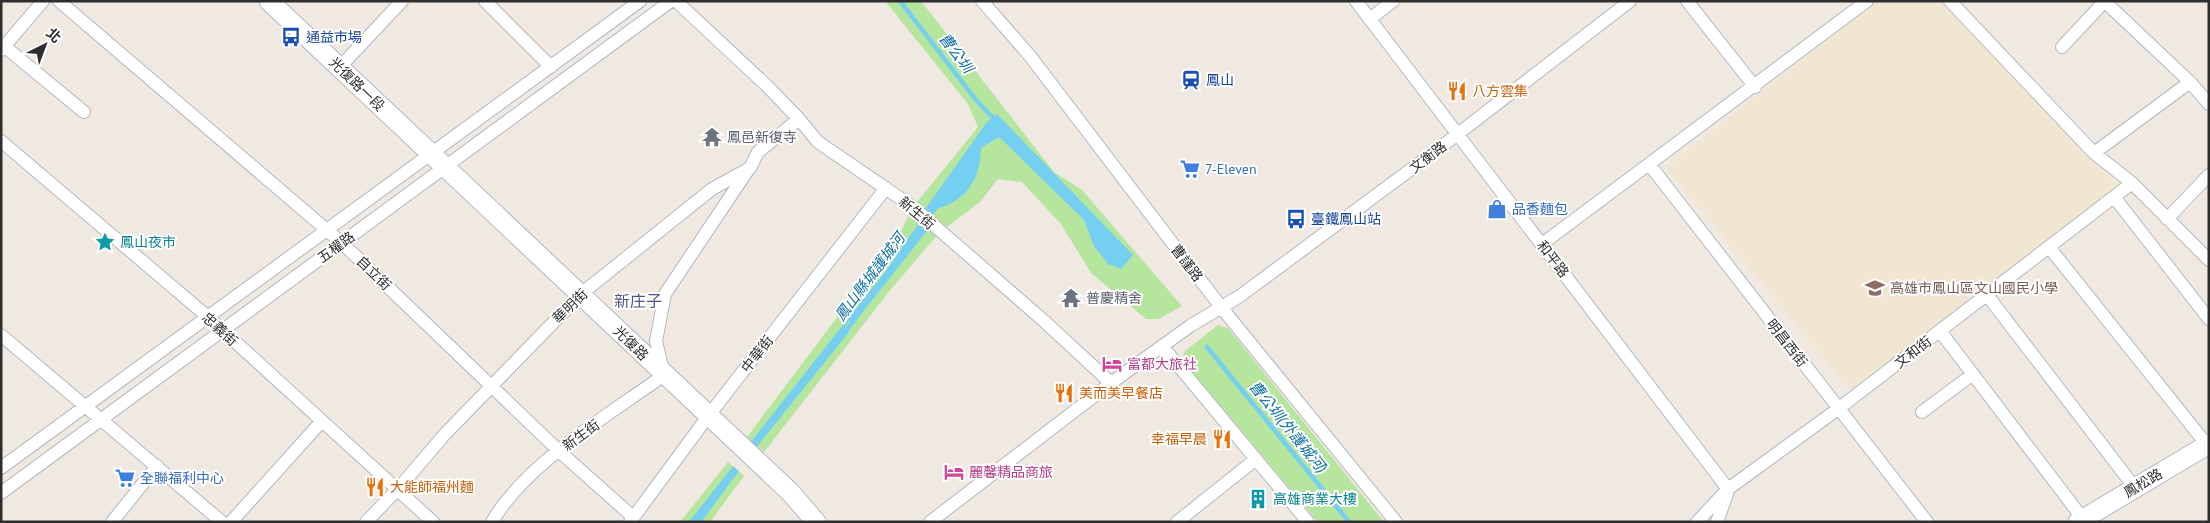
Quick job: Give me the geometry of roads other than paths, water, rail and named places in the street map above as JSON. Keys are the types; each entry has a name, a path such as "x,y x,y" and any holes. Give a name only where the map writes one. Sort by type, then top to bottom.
{"street":[{"path":"43,1 3,48 84,112"},
{"name":"自立街","path":"59,1 342,243 631,520"},
{"name":"光復路一段","path":"269,1 438,161"},
{"path":"340,67 402,1"},
{"path":"485,1 551,67"},
{"name":"五權路","path":"1,493 342,243 551,67 640,1"},
{"name":"五權路","path":"1,468 327,231 438,161 671,1"},
{"name":"新生街","path":"676,1 799,119 818,142 886,188 925,218 1044,321 1111,383"},
{"name":"曹謹路","path":"982,1 1041,70 1221,307 1396,522"},
{"name":"和平路","path":"1356,1 1728,489"},
{"path":"1370,19 1393,1"},
{"name":"文衡路","path":"930,522 1111,383 1162,346 1240,296 1457,135 1630,1"},
{"path":"1687,1 1754,87"},
{"path":"1542,244 1867,1"},
{"path":"1950,1 2094,152 2132,184 2209,260"},
{"path":"2062,47 2104,2 2190,82 2209,104"},
{"path":"2094,152 2190,82"},
{"name":"華明街","path":"366,522 398,489 445,434 581,294 712,189 750,168 758,152 799,119"},
{"name":"忠義街","path":"1,141 208,317 321,422 433,522"},
{"name":"光復路","path":"438,161 791,493 816,522"},
{"name":"明昌西街","path":"1649,164 1927,522"},
{"path":"664,375 656,341 665,294 750,168"},
{"path":"2167,219 2209,175"},
{"name":"文和街","path":"1697,522 1728,489 1838,409 2132,184"},
{"name":"中華街","path":"631,520 709,415 886,188"},
{"path":"2114,197 2209,319"},
{"path":"2049,247 2208,445"},
{"path":"1987,295 2136,488"},
{"path":"1940,331 2082,521"},
{"path":"1,335 222,522"},
{"path":"1162,346 1308,522"},
{"path":"1922,412 1973,374"},
{"name":"新生街","path":"492,522 518,488 559,451 664,375"},
{"path":"231,522 321,422"},
{"name":"鳳松路","path":"2082,521 2208,445"},
{"path":"1177,522 1256,460"},
{"path":"112,522 158,466"},
{"path":"1717,522 1728,489"}],"water":[{"path":"997,114 1133,255 1121,269 1108,264 1094,246 1084,220 999,137 981,148 975,179 964,194 948,205 937,209 931,219 923,212 987,122"},
{"path":"918,224 927,231 854,323 849,321 844,328 849,332 755,449 750,443 888,268"},
{"path":"733,466 739,471 701,522 689,522"}],"waterway":[{"name":"曹公圳","path":"900,1 976,100 996,121"},
{"name":"鳳山縣城護城河","path":"843,334 855,319"},
{"name":"曹公圳(外護城河)","path":"1207,347 1349,522"}],"place":[{"name":"通益市場","path":"291,37"},
{"name":"鳳山","path":"1191,80"},
{"name":"八方雲集","path":"1457,91"},
{"name":"鳳邑新復寺","path":"712,137"},
{"name":"7-Eleven","path":"1190,169"},
{"name":"品香麵包","path":"1497,209"},
{"name":"臺鐵鳳山站","path":"1296,219"},
{"name":"鳳山夜市","path":"105,242"},
{"name":"高雄市鳳山區文山國民小學","path":"1875,288"},
{"name":"普慶精舍","path":"1071,298"},
{"name":"富都大旅社","path":"1112,364"},
{"name":"美而美早餐店","path":"1064,393"},
{"name":"幸福早晨","path":"1222,439"},
{"name":"麗馨精品商旅","path":"954,472"},
{"name":"全聯福利中心","path":"125,478"},
{"name":"大能師福州麵","path":"375,487"},
{"name":"高雄商業大樓","path":"1258,499"}],"district":[{"name":"新庄子","path":"638,301"}]}
